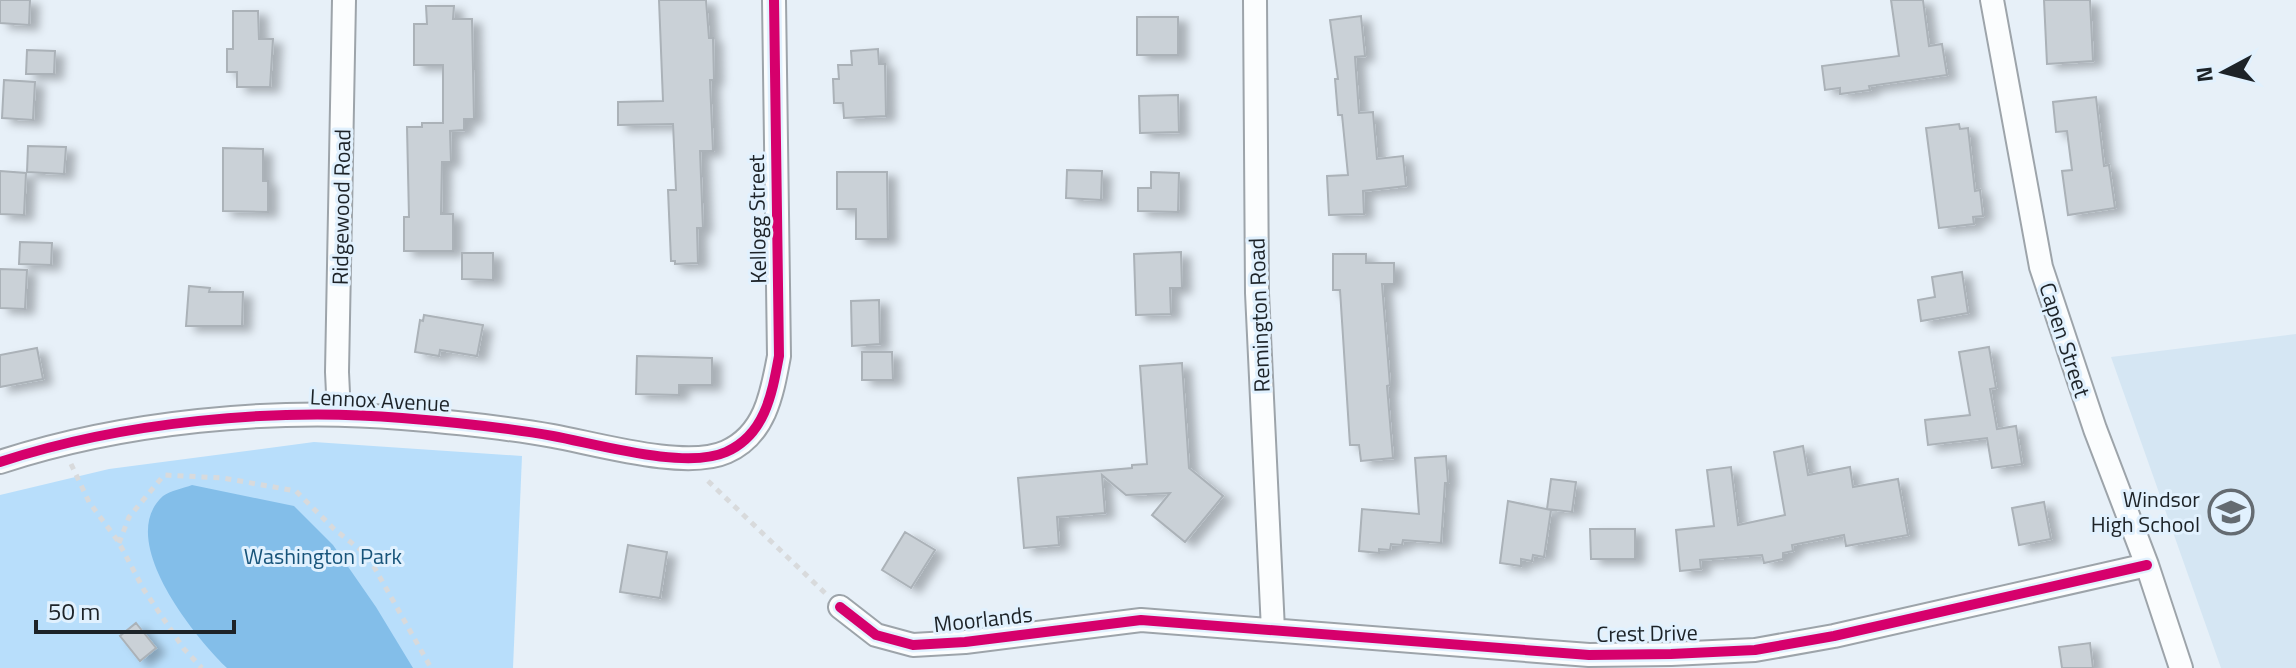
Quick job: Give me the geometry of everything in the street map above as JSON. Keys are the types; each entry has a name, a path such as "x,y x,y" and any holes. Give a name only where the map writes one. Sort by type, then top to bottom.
{"street":[{"name":"Ridgewood Road","path":"339,414 337,372 344,0"},
{"name":"Kellogg Street","path":"754,433 772,399 779,356 774,0"},
{"name":"Remington Road","path":"1255,0 1257,293 1273,630"},
{"name":"Capen Street","path":"1992,0 2041,267 2095,429 2147,565 2181,668"},
{"name":"Lennox Avenue","path":"0,462 64,444 134,430 262,417 339,414 551,435 692,459 726,453 754,433"},
{"name":"Crest Drive","path":"1141,620 1589,655 1755,650 1834,636 2147,565"},
{"name":"Moorlands","path":"840,607 876,635 913,645 1141,620"}],"path":[{"path":"64,444 89,502 119,543 144,590 184,649 202,668"},
{"path":"119,543 129,517 164,475 223,478 296,491 334,529 362,551 373,565 431,668"},
{"path":"723,497 840,607"}],"shaded area":[{"name":"Windsor High School","path":"2296,334 2296,668 2221,668 2111,357"},
{"path":"192,485 294,506 333,545 413,668 227,668 180,611 153,561 148,537 151,514 163,496"}],"green space":[{"name":"Washington Park","path":"314,442 522,456 513,668 0,668 0,495 109,469"}],"building":[{"path":"0,0 30,0 29,25 0,23"},
{"path":"659,0 706,0 709,38 713,38 714,80 710,80 713,151 700,151 703,228 697,228 698,263 675,264 671,261 668,190 676,190 673,124 618,125 618,102 663,101"},
{"path":"1891,0 1923,0 1929,46 1942,44 1947,75 1869,86 1870,90 1840,94 1840,88 1825,90 1822,66 1899,56"},
{"path":"2044,0 2090,0 2093,61 2047,64"},
{"path":"426,6 454,6 453,19 472,19 474,119 464,119 464,130 450,131 451,162 442,162 441,214 453,214 453,251 404,251 404,217 409,217 407,127 443,123 443,65 414,65 414,24 427,24"},
{"path":"233,11 258,11 259,39 273,39 270,87 237,87 237,72 227,72 227,49 233,49"},
{"path":"1361,16 1365,56 1355,57 1359,113 1373,112 1377,159 1403,156 1406,186 1363,191 1364,214 1329,215 1327,176 1348,175 1342,115 1338,115 1335,79 1338,79 1330,20"},
{"path":"1137,17 1178,17 1178,55 1137,55"},
{"path":"878,49 879,64 885,64 886,116 844,118 843,103 834,103 833,79 839,79 838,65 852,65 851,51"},
{"path":"27,50 55,51 54,74 26,74"},
{"path":"4,80 35,82 33,120 2,118"},
{"path":"1178,95 1179,132 1140,133 1139,96"},
{"path":"2096,97 2104,166 2109,165 2115,208 2068,215 2062,171 2072,170 2067,131 2056,132 2053,102"},
{"path":"1959,124 1960,129 1968,128 1975,191 1980,190 1983,216 1973,217 1974,224 1939,228 1926,128"},
{"path":"28,146 66,147 64,174 27,172"},
{"path":"223,148 263,149 263,181 268,181 268,212 223,211"},
{"path":"1067,170 1102,171 1101,200 1066,198"},
{"path":"0,171 26,173 24,215 0,214"},
{"path":"837,172 887,172 888,239 856,239 856,209 837,209"},
{"path":"1151,172 1179,173 1178,212 1138,211 1138,188 1151,188"},
{"path":"20,242 52,243 51,265 19,264"},
{"path":"1181,252 1182,288 1170,288 1171,314 1136,315 1134,254"},
{"path":"462,253 493,253 493,280 462,279"},
{"path":"1333,254 1366,254 1366,263 1394,263 1394,284 1382,284 1393,458 1361,461 1359,445 1350,445 1340,290 1333,290"},
{"path":"0,269 27,270 25,309 0,308"},
{"path":"1962,272 1968,313 1921,321 1918,300 1935,297 1932,277"},
{"path":"189,286 210,288 209,292 243,292 242,326 186,326"},
{"path":"879,300 880,344 852,346 851,301"},
{"path":"424,315 483,325 477,356 440,350 439,356 415,352 420,320 423,321"},
{"path":"1989,347 1996,388 1990,389 1997,429 2016,426 2022,464 1992,468 1987,438 1928,445 1925,420 1970,415 1959,352"},
{"path":"37,348 43,379 0,387 0,355"},
{"path":"862,352 892,352 893,380 862,380"},
{"path":"637,356 712,358 712,385 679,385 679,395 636,394"},
{"path":"1182,363 1189,468 1223,496 1185,542 1152,515 1170,493 1126,495 1102,475 1105,513 1057,517 1059,545 1024,548 1018,478 1147,464 1140,366"},
{"path":"1803,446 1808,475 1850,467 1853,487 1898,479 1908,535 1846,546 1844,535 1792,545 1793,551 1783,553 1783,559 1764,563 1762,555 1700,560 1701,569 1680,571 1676,530 1714,526 1707,470 1731,467 1738,525 1785,515 1774,452"},
{"path":"1446,456 1448,483 1445,483 1441,543 1403,540 1402,545 1391,544 1390,550 1379,549 1379,553 1359,551 1362,509 1419,514 1415,458"},
{"path":"1551,479 1576,482 1572,512 1547,509"},
{"path":"1508,501 1551,510 1544,557 1533,555 1532,561 1521,559 1521,566 1500,563"},
{"path":"2044,502 2051,539 2019,545 2012,508"},
{"path":"1590,529 1635,529 1635,559 1591,559"},
{"path":"905,532 935,550 911,588 882,570"},
{"path":"628,545 667,552 660,598 620,592"},
{"path":"136,623 156,648 140,661 120,636"},
{"path":"2090,643 2093,668 2062,668 2059,647"}],"cycle path":[{"path":"0,462 47,448 147,428 199,421 302,415 353,415 478,425 665,457 709,457 739,445 750,435 764,412 779,356 774,0"},
{"path":"840,607 876,635 913,645 965,642 1141,620 1589,655 1671,654 1755,650 1834,636 2147,565"}],"place":[{"name":"Windsor High School","path":"2231,512"}]}
